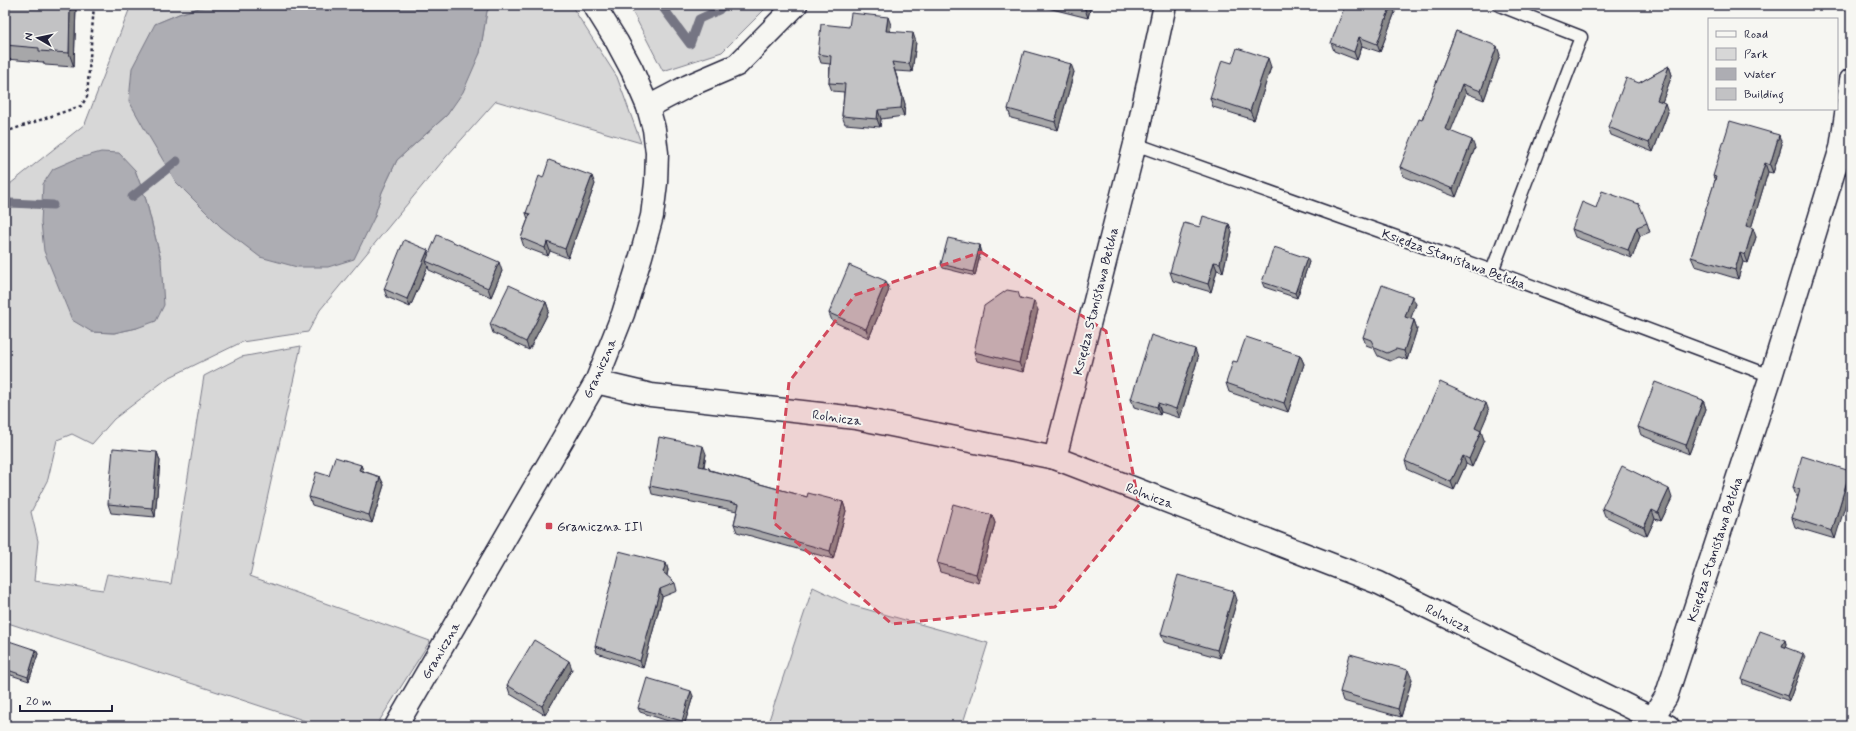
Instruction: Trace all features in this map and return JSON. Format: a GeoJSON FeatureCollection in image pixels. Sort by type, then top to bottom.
{"type":"FeatureCollection","features":[{"type":"Feature","properties":{"kind":"street","name":"Graniczna"},"geometry":{"type":"LineString","coordinates":[[396,726],[596,382],[642,256],[652,216],[656,183],[657,153],[654,129],[648,107],[617,42],[594,5]]}},
{"type":"Feature","properties":{"kind":"street"},"geometry":{"type":"LineString","coordinates":[[648,107],[688,86],[737,65],[796,5]]}},
{"type":"Feature","properties":{"kind":"street","name":"Księdza Stanisława Bełcha"},"geometry":{"type":"LineString","coordinates":[[1055,458],[1135,144],[1165,5]]}},
{"type":"Feature","properties":{"kind":"street","name":"Księdza Stanisława Bełcha"},"geometry":{"type":"LineString","coordinates":[[1660,722],[1666,697],[1771,376],[1841,148],[1851,80]]}},
{"type":"Feature","properties":{"kind":"street","name":"Rolnicza"},"geometry":{"type":"LineString","coordinates":[[596,382],[651,395],[856,418],[1055,458],[1379,583],[1660,722]]}},
{"type":"Feature","properties":{"kind":"lane"},"geometry":{"type":"LineString","coordinates":[[1492,271],[1581,36],[1499,5]]}},
{"type":"Feature","properties":{"kind":"lane","name":"Księdza Stanisława Bełcha"},"geometry":{"type":"LineString","coordinates":[[1135,144],[1492,271],[1771,376]]}},
{"type":"Feature","properties":{"kind":"path"},"geometry":{"type":"LineString","coordinates":[[5,132],[81,106],[85,102],[87,97],[94,5]]}},
{"type":"Feature","properties":{"kind":"highlighted area"},"geometry":{"type":"Polygon","coordinates":[[[981,252],[1106,331],[1139,505],[1055,607],[892,624],[774,523],[789,382],[855,295],[981,252]]]}},
{"type":"Feature","properties":{"kind":"green space"},"geometry":{"type":"Polygon","coordinates":[[[131,5],[209,5],[179,14],[155,24],[374,218],[382,192],[397,160],[447,115],[480,53],[487,11],[494,5],[571,5],[617,77],[641,143],[496,101],[446,157],[320,310],[308,332],[242,342],[168,378],[114,419],[92,444],[72,434],[57,440],[48,479],[31,512],[38,541],[34,581],[103,590],[107,574],[171,584],[204,376],[241,357],[301,346],[250,576],[430,641],[376,726],[321,726],[5,622],[5,188],[85,124],[131,5]],[[135,170],[92,332],[114,333],[137,328],[161,260],[146,200],[135,170]]]}},
{"type":"Feature","properties":{"kind":"green space"},"geometry":{"type":"Polygon","coordinates":[[[629,5],[769,5],[722,52],[663,71],[629,5]]]}},
{"type":"Feature","properties":{"kind":"green space"},"geometry":{"type":"Polygon","coordinates":[[[813,587],[851,605],[988,643],[962,726],[767,726],[813,587]]]}},
{"type":"Feature","properties":{"kind":"water"},"geometry":{"type":"Polygon","coordinates":[[[209,5],[494,5],[487,11],[480,53],[463,92],[447,115],[397,160],[382,192],[374,218],[354,259],[328,267],[297,267],[260,257],[221,227],[176,182],[144,128],[129,101],[132,68],[155,24],[179,14],[209,5]]]}},
{"type":"Feature","properties":{"kind":"water"},"geometry":{"type":"Polygon","coordinates":[[[101,152],[119,153],[135,170],[146,200],[161,260],[164,305],[156,321],[137,328],[114,333],[92,332],[72,320],[44,251],[41,222],[43,184],[53,169],[76,159],[101,152]]]}},
{"type":"Feature","properties":{"kind":"building"},"geometry":{"type":"Polygon","coordinates":[[[5,5],[70,5],[69,53],[39,51],[39,48],[5,45],[5,5]]]}},
{"type":"Feature","properties":{"kind":"building"},"geometry":{"type":"Polygon","coordinates":[[[1067,5],[1086,5],[1085,9],[1067,5]]]}},
{"type":"Feature","properties":{"kind":"building"},"geometry":{"type":"Polygon","coordinates":[[[1345,5],[1391,5],[1377,44],[1359,37],[1354,52],[1331,43],[1345,5]]]}},
{"type":"Feature","properties":{"kind":"building"},"geometry":{"type":"Polygon","coordinates":[[[851,13],[888,17],[886,31],[913,33],[909,64],[892,62],[902,96],[901,108],[878,110],[877,119],[842,116],[845,84],[829,83],[831,56],[818,54],[821,24],[849,27],[851,13]]]}},
{"type":"Feature","properties":{"kind":"building"},"geometry":{"type":"Polygon","coordinates":[[[1456,31],[1497,46],[1481,91],[1462,84],[1445,129],[1472,140],[1453,189],[1400,167],[1419,119],[1422,120],[1456,31]]]}},
{"type":"Feature","properties":{"kind":"building"},"geometry":{"type":"Polygon","coordinates":[[[1237,48],[1268,58],[1250,111],[1210,98],[1222,60],[1232,63],[1237,48]]]}},
{"type":"Feature","properties":{"kind":"building"},"geometry":{"type":"Polygon","coordinates":[[[1024,51],[1071,64],[1055,122],[1008,109],[1024,51]]]}},
{"type":"Feature","properties":{"kind":"building"},"geometry":{"type":"Polygon","coordinates":[[[1669,66],[1657,100],[1665,103],[1649,143],[1608,127],[1626,78],[1639,83],[1669,66]]]}},
{"type":"Feature","properties":{"kind":"building"},"geometry":{"type":"Polygon","coordinates":[[[1730,121],[1779,135],[1770,165],[1765,163],[1746,226],[1753,228],[1745,255],[1740,253],[1735,270],[1691,257],[1716,177],[1713,176],[1730,121]]]}},
{"type":"Feature","properties":{"kind":"building"},"geometry":{"type":"Polygon","coordinates":[[[549,160],[592,176],[565,249],[547,242],[545,248],[521,238],[530,214],[526,213],[539,176],[543,178],[549,160]]]}},
{"type":"Feature","properties":{"kind":"building"},"geometry":{"type":"Polygon","coordinates":[[[1602,191],[1639,204],[1647,223],[1637,227],[1628,250],[1572,229],[1582,202],[1596,208],[1602,191]]]}},
{"type":"Feature","properties":{"kind":"building"},"geometry":{"type":"Polygon","coordinates":[[[1203,216],[1229,224],[1220,263],[1214,262],[1208,284],[1170,272],[1184,223],[1200,227],[1203,216]]]}},
{"type":"Feature","properties":{"kind":"building"},"geometry":{"type":"Polygon","coordinates":[[[437,235],[499,262],[488,288],[426,261],[437,235]]]}},
{"type":"Feature","properties":{"kind":"building"},"geometry":{"type":"Polygon","coordinates":[[[948,238],[980,245],[973,272],[941,264],[948,238]]]}},
{"type":"Feature","properties":{"kind":"building"},"geometry":{"type":"Polygon","coordinates":[[[404,240],[428,250],[407,299],[384,289],[404,240]]]}},
{"type":"Feature","properties":{"kind":"building"},"geometry":{"type":"Polygon","coordinates":[[[1274,247],[1307,258],[1295,293],[1262,282],[1274,247]]]}},
{"type":"Feature","properties":{"kind":"building"},"geometry":{"type":"Polygon","coordinates":[[[849,265],[886,281],[866,329],[829,313],[849,265]]]}},
{"type":"Feature","properties":{"kind":"building"},"geometry":{"type":"Polygon","coordinates":[[[509,285],[546,302],[526,342],[490,324],[509,285]]]}},
{"type":"Feature","properties":{"kind":"building"},"geometry":{"type":"Polygon","coordinates":[[[1382,285],[1412,296],[1405,317],[1414,320],[1404,351],[1396,349],[1387,353],[1375,348],[1371,340],[1363,337],[1382,285]]]}},
{"type":"Feature","properties":{"kind":"building"},"geometry":{"type":"Polygon","coordinates":[[[1007,290],[1018,292],[1020,298],[1034,301],[1019,363],[974,352],[984,306],[1007,290]]]}},
{"type":"Feature","properties":{"kind":"building"},"geometry":{"type":"Polygon","coordinates":[[[1151,335],[1195,349],[1176,409],[1158,403],[1157,407],[1131,399],[1151,335]]]}},
{"type":"Feature","properties":{"kind":"building"},"geometry":{"type":"Polygon","coordinates":[[[1246,337],[1300,355],[1284,403],[1226,383],[1233,361],[1237,362],[1246,337]]]}},
{"type":"Feature","properties":{"kind":"building"},"geometry":{"type":"Polygon","coordinates":[[[1440,382],[1486,403],[1475,428],[1481,431],[1469,459],[1463,456],[1451,482],[1405,461],[1440,382]]]}},
{"type":"Feature","properties":{"kind":"building"},"geometry":{"type":"Polygon","coordinates":[[[1655,382],[1703,400],[1686,445],[1638,427],[1655,382]]]}},
{"type":"Feature","properties":{"kind":"building"},"geometry":{"type":"Polygon","coordinates":[[[659,437],[703,446],[699,466],[709,468],[709,470],[807,497],[808,493],[843,502],[830,551],[734,524],[739,504],[650,486],[659,437]]]}},
{"type":"Feature","properties":{"kind":"building"},"geometry":{"type":"Polygon","coordinates":[[[113,448],[157,452],[152,508],[108,504],[113,448]]]}},
{"type":"Feature","properties":{"kind":"building"},"geometry":{"type":"Polygon","coordinates":[[[1802,456],[1850,471],[1832,531],[1792,518],[1800,490],[1793,487],[1802,456]]]}},
{"type":"Feature","properties":{"kind":"building"},"geometry":{"type":"Polygon","coordinates":[[[335,457],[361,465],[359,470],[380,477],[369,515],[309,497],[316,472],[329,476],[335,457]]]}},
{"type":"Feature","properties":{"kind":"building"},"geometry":{"type":"Polygon","coordinates":[[[1622,466],[1669,489],[1658,513],[1652,510],[1644,527],[1602,508],[1622,466]]]}},
{"type":"Feature","properties":{"kind":"building"},"geometry":{"type":"Polygon","coordinates":[[[953,504],[992,515],[976,574],[937,563],[953,504]]]}},
{"type":"Feature","properties":{"kind":"building"},"geometry":{"type":"Polygon","coordinates":[[[619,551],[666,563],[663,572],[675,583],[660,589],[640,661],[595,646],[619,551]]]}},
{"type":"Feature","properties":{"kind":"building"},"geometry":{"type":"Polygon","coordinates":[[[1178,575],[1234,591],[1217,650],[1161,634],[1178,575]]]}},
{"type":"Feature","properties":{"kind":"building"},"geometry":{"type":"Polygon","coordinates":[[[1760,631],[1785,640],[1782,646],[1803,654],[1787,696],[1742,679],[1760,631]]]}},
{"type":"Feature","properties":{"kind":"building"},"geometry":{"type":"Polygon","coordinates":[[[6,640],[36,650],[28,677],[5,669],[6,640]]]}},
{"type":"Feature","properties":{"kind":"building"},"geometry":{"type":"Polygon","coordinates":[[[534,640],[569,661],[542,706],[507,685],[534,640]]]}},
{"type":"Feature","properties":{"kind":"building"},"geometry":{"type":"Polygon","coordinates":[[[1350,654],[1408,670],[1398,709],[1340,692],[1350,654]]]}},
{"type":"Feature","properties":{"kind":"building"},"geometry":{"type":"Polygon","coordinates":[[[647,678],[691,691],[682,721],[638,708],[647,678]]]}},
{"type":"Feature","properties":{"kind":"building"},"geometry":{"type":"Polygon","coordinates":[[[1505,720],[1525,726],[1503,726],[1505,720]]]}},
{"type":"Feature","properties":{"kind":"building"},"geometry":{"type":"Polygon","coordinates":[[[198,723],[209,726],[197,726],[198,723]]]}},
{"type":"Feature","properties":{"kind":"waterway"},"geometry":{"type":"LineString","coordinates":[[661,5],[690,44],[699,19],[719,10],[723,5]]}},
{"type":"Feature","properties":{"kind":"waterway"},"geometry":{"type":"LineString","coordinates":[[132,197],[177,161]]}},
{"type":"Feature","properties":{"kind":"waterway"},"geometry":{"type":"LineString","coordinates":[[5,207],[10,203],[53,205]]}},
{"type":"Feature","properties":{"kind":"place","name":"Graniczna III"},"geometry":{"type":"Point","coordinates":[549,526]}}]}
